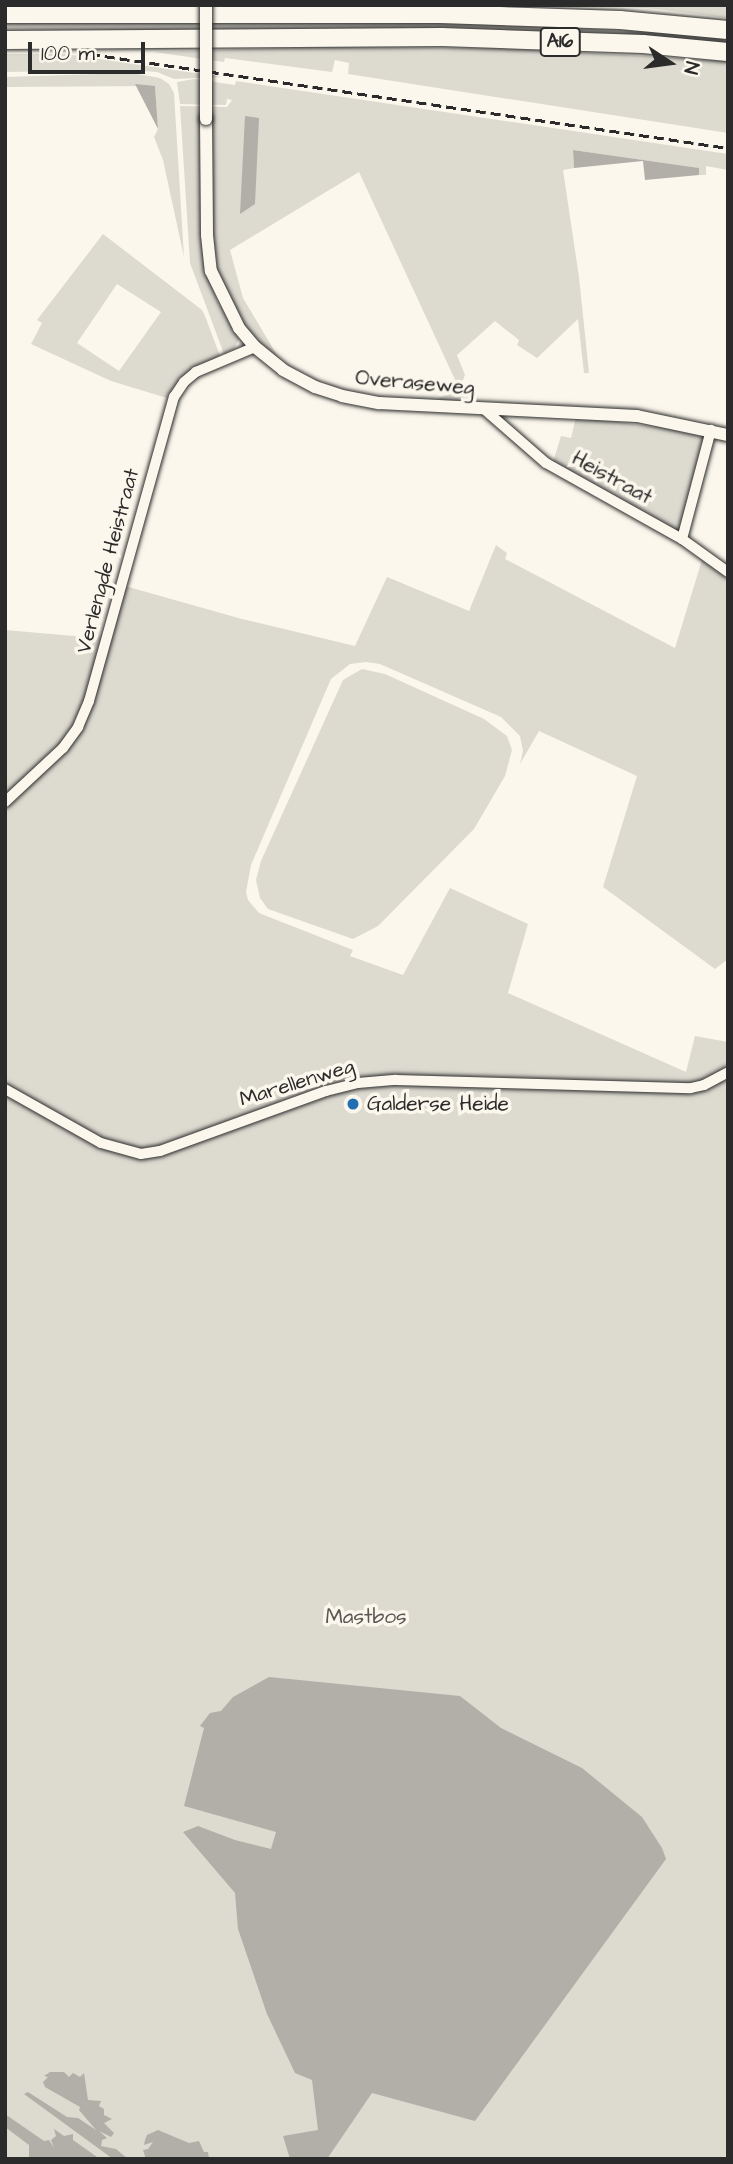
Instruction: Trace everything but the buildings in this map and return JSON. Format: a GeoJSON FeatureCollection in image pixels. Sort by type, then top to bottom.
{"type":"FeatureCollection","features":[{"type":"Feature","properties":{"kind":"highway"},"geometry":{"type":"LineString","coordinates":[[53,5],[114,13]]}},
{"type":"Feature","properties":{"kind":"highway","name":"A16"},"geometry":{"type":"LineString","coordinates":[[5,14],[440,14],[620,20],[728,30]]}},
{"type":"Feature","properties":{"kind":"highway","name":"A16"},"geometry":{"type":"LineString","coordinates":[[5,40],[442,37],[643,44],[728,52]]}},
{"type":"Feature","properties":{"kind":"street","name":"Overaseweg"},"geometry":{"type":"LineString","coordinates":[[206,5],[206,235],[211,271],[224,302],[255,347],[283,370],[315,387],[342,397],[379,403],[637,416],[728,435]]}},
{"type":"Feature","properties":{"kind":"street","name":"Verlengde Heistraat"},"geometry":{"type":"LineString","coordinates":[[5,802],[63,748],[78,727],[89,701],[174,397],[184,382],[196,372],[255,347]]}},
{"type":"Feature","properties":{"kind":"street","name":"Heistraat"},"geometry":{"type":"LineString","coordinates":[[484,409],[547,463],[682,539],[728,572]]}},
{"type":"Feature","properties":{"kind":"street"},"geometry":{"type":"LineString","coordinates":[[682,539],[711,430]]}},
{"type":"Feature","properties":{"kind":"street","name":"Marellenweg"},"geometry":{"type":"LineString","coordinates":[[5,1089],[101,1143],[141,1154],[160,1150],[326,1091],[358,1083],[396,1080],[691,1088],[704,1085],[728,1072]]}},
{"type":"Feature","properties":{"kind":"green space"},"geometry":{"type":"Polygon","coordinates":[[[596,5],[728,5],[728,18],[656,9],[596,5]]]}},
{"type":"Feature","properties":{"kind":"green space"},"geometry":{"type":"Polygon","coordinates":[[[426,21],[728,37],[728,47],[210,31],[5,29],[5,22],[426,21]]]}},
{"type":"Feature","properties":{"kind":"green space"},"geometry":{"type":"Polygon","coordinates":[[[315,47],[505,48],[728,61],[728,133],[348,74],[349,63],[335,60],[332,72],[225,58],[224,62],[154,52],[315,47]]]}},
{"type":"Feature","properties":{"kind":"green space"},"geometry":{"type":"Polygon","coordinates":[[[5,54],[65,54],[222,77],[174,79],[157,72],[131,70],[5,72],[5,54]]]}},
{"type":"Feature","properties":{"kind":"green space"},"geometry":{"type":"Polygon","coordinates":[[[131,73],[160,78],[169,84],[174,93],[184,257],[163,160],[154,137],[158,129],[155,86],[5,87],[5,77],[131,73]]]}},
{"type":"Feature","properties":{"kind":"green space"},"geometry":{"type":"Polygon","coordinates":[[[194,79],[235,85],[236,81],[728,154],[728,170],[706,166],[706,175],[699,175],[698,168],[573,150],[574,168],[563,170],[579,277],[589,373],[584,373],[578,319],[537,358],[517,345],[519,340],[495,321],[457,355],[465,375],[461,385],[463,394],[456,402],[445,402],[438,398],[453,393],[457,384],[359,172],[230,250],[243,298],[281,362],[246,333],[218,271],[211,231],[211,116],[200,116],[203,258],[217,300],[239,338],[234,349],[224,354],[190,263],[180,106],[227,107],[232,100],[227,99],[226,105],[180,104],[177,82],[194,79]]]}},
{"type":"Feature","properties":{"kind":"green space"},"geometry":{"type":"Polygon","coordinates":[[[103,234],[202,310],[220,356],[182,377],[167,398],[111,381],[31,344],[42,323],[37,320],[103,234]],[[117,284],[77,343],[119,371],[161,312],[117,284]]]}},
{"type":"Feature","properties":{"kind":"green space"},"geometry":{"type":"Polygon","coordinates":[[[576,417],[666,428],[704,437],[679,532],[553,462],[561,436],[571,438],[576,417]]]}},
{"type":"Feature","properties":{"kind":"green space","name":"Mastbos"},"geometry":{"type":"Polygon","coordinates":[[[496,545],[507,553],[505,559],[675,648],[702,560],[728,578],[728,959],[715,969],[603,887],[637,776],[539,731],[520,764],[523,751],[520,736],[501,717],[380,664],[366,662],[350,664],[331,679],[251,865],[246,892],[248,900],[259,913],[353,950],[350,956],[403,975],[450,888],[528,924],[508,993],[686,1072],[695,1036],[728,1042],[728,2159],[5,2159],[5,630],[97,638],[111,627],[125,586],[242,619],[355,646],[387,577],[469,611],[496,545]]]}},
{"type":"Feature","properties":{"kind":"green space"},"geometry":{"type":"Polygon","coordinates":[[[362,669],[385,674],[484,719],[507,736],[512,750],[505,776],[474,829],[378,926],[353,939],[268,909],[260,898],[256,880],[261,861],[343,680],[362,669]]]}},
{"type":"Feature","properties":{"kind":"shaded area"},"geometry":{"type":"Polygon","coordinates":[[[135,84],[155,86],[158,129],[135,84]]]}},
{"type":"Feature","properties":{"kind":"shaded area"},"geometry":{"type":"Polygon","coordinates":[[[245,116],[259,118],[255,204],[240,214],[245,116]]]}},
{"type":"Feature","properties":{"kind":"shaded area"},"geometry":{"type":"Polygon","coordinates":[[[573,150],[699,168],[699,175],[645,180],[643,161],[574,168],[573,150]]]}},
{"type":"Feature","properties":{"kind":"shaded area"},"geometry":{"type":"Polygon","coordinates":[[[269,1677],[460,1696],[501,1728],[582,1768],[642,1817],[662,1848],[666,1859],[475,2121],[372,2093],[327,2159],[290,2159],[283,2136],[318,2130],[312,2080],[295,2073],[267,2014],[238,1929],[235,1893],[183,1832],[198,1826],[235,1840],[271,1849],[276,1832],[184,1806],[204,1728],[200,1726],[210,1713],[221,1711],[233,1697],[269,1677]]]}},
{"type":"Feature","properties":{"kind":"shaded area"},"geometry":{"type":"Polygon","coordinates":[[[50,2072],[64,2072],[69,2077],[73,2073],[80,2077],[84,2073],[88,2100],[101,2101],[99,2106],[104,2109],[104,2115],[112,2119],[104,2123],[114,2133],[111,2137],[99,2131],[107,2138],[102,2140],[101,2146],[116,2149],[128,2159],[113,2159],[24,2094],[28,2092],[67,2117],[78,2118],[96,2130],[79,2110],[80,2107],[45,2087],[43,2082],[48,2077],[44,2076],[50,2072]]]}},
{"type":"Feature","properties":{"kind":"shaded area"},"geometry":{"type":"Polygon","coordinates":[[[5,2114],[44,2141],[49,2140],[54,2148],[51,2140],[56,2136],[54,2129],[64,2136],[73,2134],[73,2140],[100,2159],[29,2159],[29,2145],[5,2127],[5,2114]]]}},
{"type":"Feature","properties":{"kind":"shaded area"},"geometry":{"type":"Polygon","coordinates":[[[158,2130],[189,2143],[199,2141],[204,2152],[208,2152],[209,2159],[146,2159],[143,2150],[148,2149],[153,2142],[144,2145],[147,2135],[158,2130]]]}},
{"type":"Feature","properties":{"kind":"railway"},"geometry":{"type":"LineString","coordinates":[[90,54],[728,148]]}},
{"type":"Feature","properties":{"kind":"place","name":"Galderse Heide"},"geometry":{"type":"Point","coordinates":[353,1104]}}]}
